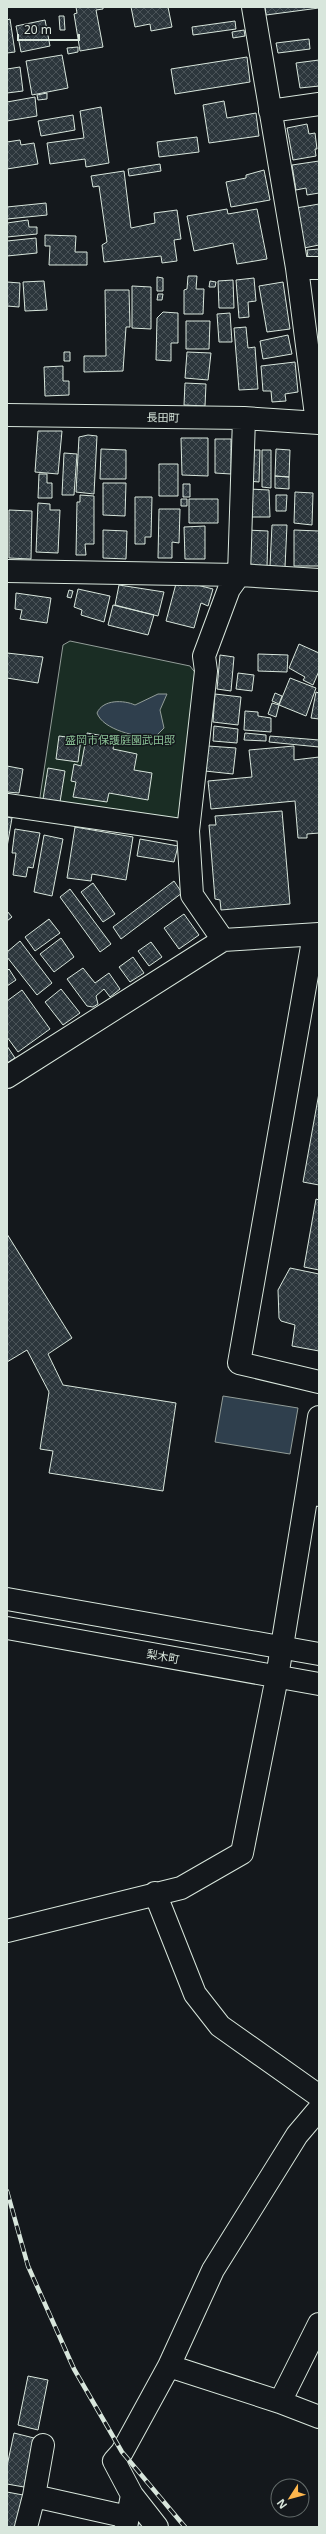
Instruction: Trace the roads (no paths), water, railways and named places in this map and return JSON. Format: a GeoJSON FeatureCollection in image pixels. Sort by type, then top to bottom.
{"type":"FeatureCollection","features":[{"type":"Feature","properties":{"kind":"street"},"geometry":{"type":"LineString","coordinates":[[253,7],[297,268],[318,423]]}},
{"type":"Feature","properties":{"kind":"street"},"geometry":{"type":"LineString","coordinates":[[270,111],[319,104]]}},
{"type":"Feature","properties":{"kind":"street"},"geometry":{"type":"LineString","coordinates":[[297,268],[319,268]]}},
{"type":"Feature","properties":{"kind":"street","name":"長田町"},"geometry":{"type":"LineString","coordinates":[[7,415],[244,418],[318,423]]}},
{"type":"Feature","properties":{"kind":"street"},"geometry":{"type":"LineString","coordinates":[[223,940],[192,895],[188,832],[206,671],[204,656],[230,589],[239,575],[244,418]]}},
{"type":"Feature","properties":{"kind":"street"},"geometry":{"type":"LineString","coordinates":[[7,571],[239,575],[319,580]]}},
{"type":"Feature","properties":{"kind":"street"},"geometry":{"type":"LineString","coordinates":[[7,805],[188,832]]}},
{"type":"Feature","properties":{"kind":"street"},"geometry":{"type":"LineString","coordinates":[[7,1077],[223,940],[316,934],[239,1363],[319,1382]]}},
{"type":"Feature","properties":{"kind":"street"},"geometry":{"type":"LineString","coordinates":[[7,1931],[155,1893],[181,1888],[242,1853],[313,1494],[319,1417]]}},
{"type":"Feature","properties":{"kind":"street"},"geometry":{"type":"LineString","coordinates":[[7,1599],[282,1646],[319,1654]]}},
{"type":"Feature","properties":{"kind":"street","name":"梨木町"},"geometry":{"type":"LineString","coordinates":[[7,1628],[319,1684]]}},
{"type":"Feature","properties":{"kind":"street"},"geometry":{"type":"LineString","coordinates":[[155,1893],[195,1994],[220,2026],[319,2096]]}},
{"type":"Feature","properties":{"kind":"street"},"geometry":{"type":"LineString","coordinates":[[157,2527],[132,2495],[114,2461],[122,2452],[169,2366],[213,2270],[298,2135],[319,2109]]}},
{"type":"Feature","properties":{"kind":"street"},"geometry":{"type":"LineString","coordinates":[[280,2402],[319,2324]]}},
{"type":"Feature","properties":{"kind":"street"},"geometry":{"type":"LineString","coordinates":[[169,2366],[280,2402],[319,2417]]}},
{"type":"Feature","properties":{"kind":"street"},"geometry":{"type":"LineString","coordinates":[[26,2527],[34,2496],[43,2445]]}},
{"type":"Feature","properties":{"kind":"street"},"geometry":{"type":"LineString","coordinates":[[34,2496],[127,2522],[132,2495]]}},
{"type":"Feature","properties":{"kind":"water"},"geometry":{"type":"Polygon","coordinates":[[[158,694],[167,694],[160,710],[164,728],[154,738],[121,732],[106,724],[100,719],[97,713],[100,708],[109,703],[125,702],[135,705],[158,694]]]}},
{"type":"Feature","properties":{"kind":"water"},"geometry":{"type":"Polygon","coordinates":[[[223,1396],[298,1408],[290,1454],[215,1442],[223,1396]]]}},
{"type":"Feature","properties":{"kind":"railway"},"geometry":{"type":"LineString","coordinates":[[7,2191],[28,2266],[74,2369],[122,2452],[185,2527]]}},
{"type":"Feature","properties":{"kind":"park label","name":"盛岡市保護庭園武田邸"},"geometry":{"type":"Point","coordinates":[120,739]}}]}
